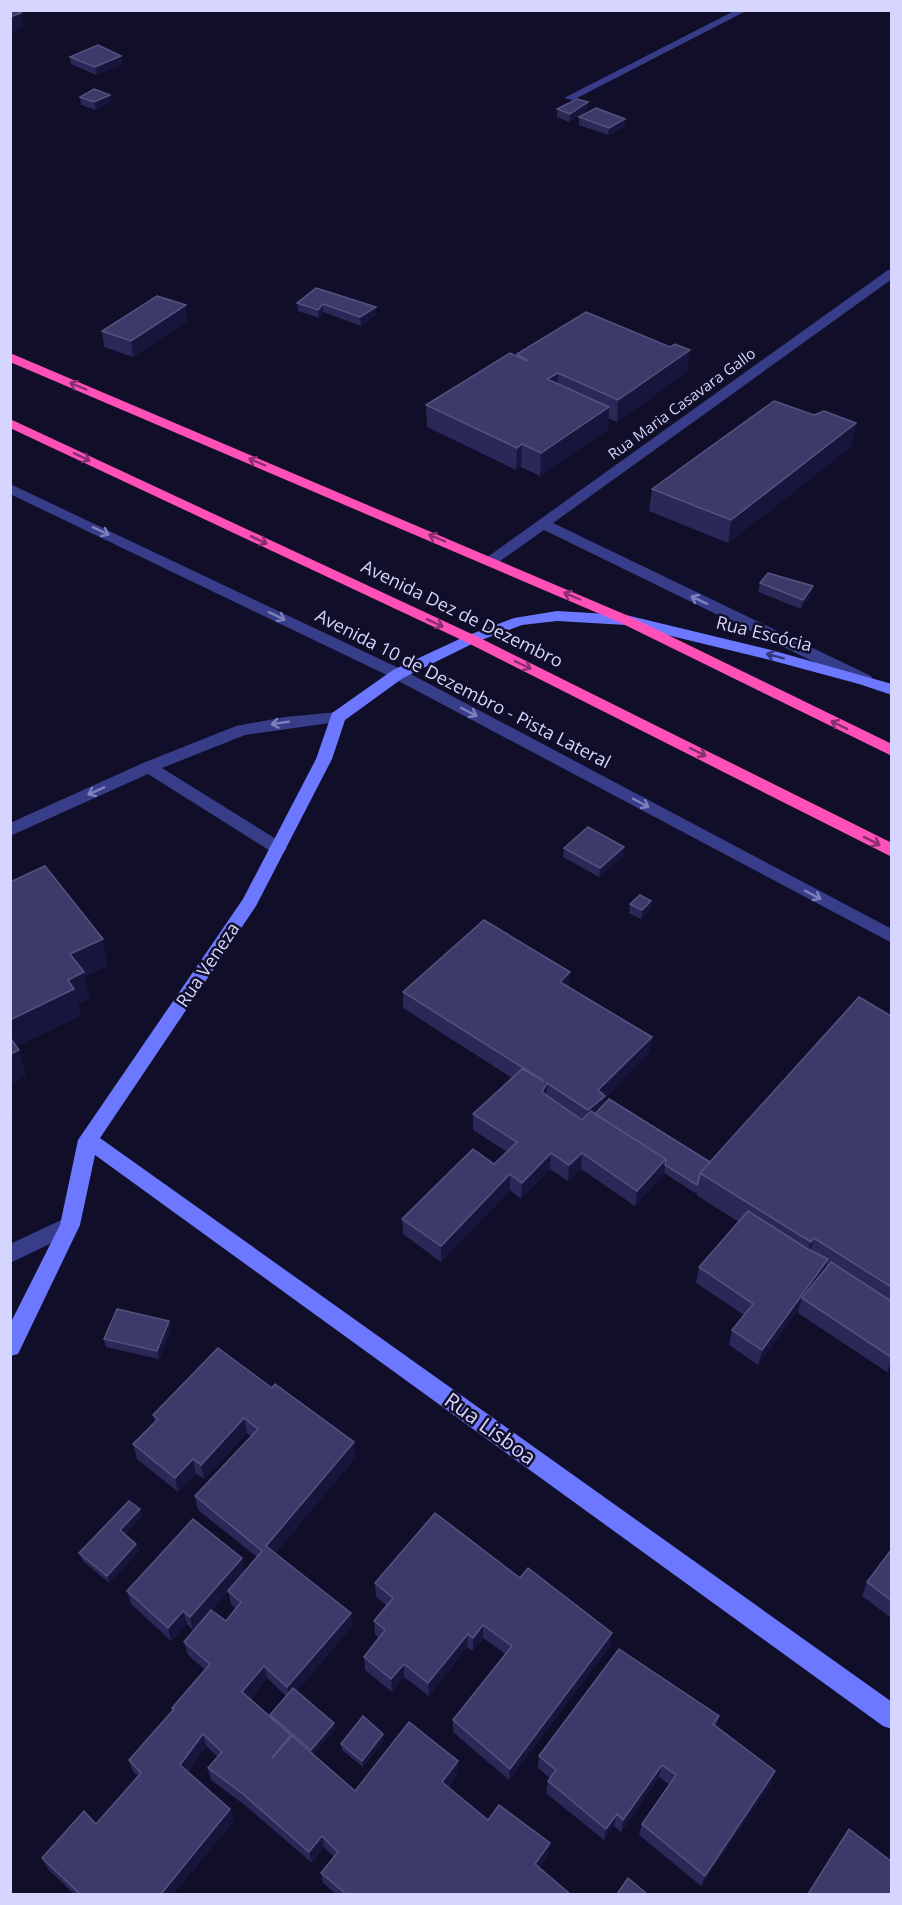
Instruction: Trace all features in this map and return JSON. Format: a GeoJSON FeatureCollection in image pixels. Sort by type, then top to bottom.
{"type":"FeatureCollection","features":[{"type":"Feature","properties":{"kind":"highway"},"geometry":{"type":"LineString","coordinates":[[10,357],[626,620],[891,750]]}},
{"type":"Feature","properties":{"kind":"highway","name":"Avenida Dez de Dezembro"},"geometry":{"type":"LineString","coordinates":[[10,423],[471,639],[891,851]]}},
{"type":"Feature","properties":{"kind":"street"},"geometry":{"type":"LineString","coordinates":[[569,98],[744,10]]}},
{"type":"Feature","properties":{"kind":"street","name":"Rua Maria Casavara Gallo"},"geometry":{"type":"LineString","coordinates":[[491,561],[891,273]]}},
{"type":"Feature","properties":{"kind":"street","name":"Avenida 10 de Dezembro - Pista Lateral"},"geometry":{"type":"LineString","coordinates":[[10,488],[398,674],[891,937]]}},
{"type":"Feature","properties":{"kind":"street"},"geometry":{"type":"LineString","coordinates":[[543,524],[865,680]]}},
{"type":"Feature","properties":{"kind":"street","name":"Rua Escócia"},"geometry":{"type":"LineString","coordinates":[[471,639],[519,621],[557,616],[626,620],[865,680],[891,690]]}},
{"type":"Feature","properties":{"kind":"street"},"geometry":{"type":"LineString","coordinates":[[10,830],[149,767],[242,730],[285,722],[338,717],[398,674],[471,639]]}},
{"type":"Feature","properties":{"kind":"street","name":"Rua Veneza"},"geometry":{"type":"LineString","coordinates":[[10,1347],[70,1225],[88,1140],[250,902],[324,759],[338,717]]}},
{"type":"Feature","properties":{"kind":"street"},"geometry":{"type":"LineString","coordinates":[[149,767],[278,848]]}},
{"type":"Feature","properties":{"kind":"street","name":"Rua Lisboa"},"geometry":{"type":"LineString","coordinates":[[88,1140],[891,1717]]}},
{"type":"Feature","properties":{"kind":"street"},"geometry":{"type":"LineString","coordinates":[[10,1254],[70,1225]]}},
{"type":"Feature","properties":{"kind":"building"},"geometry":{"type":"Polygon","coordinates":[[[10,10],[14,10],[21,13],[10,17],[10,10]]]}},
{"type":"Feature","properties":{"kind":"building"},"geometry":{"type":"Polygon","coordinates":[[[98,45],[121,56],[95,67],[70,57],[98,45]]]}},
{"type":"Feature","properties":{"kind":"building"},"geometry":{"type":"Polygon","coordinates":[[[94,89],[110,95],[94,102],[80,97],[94,89]]]}},
{"type":"Feature","properties":{"kind":"building"},"geometry":{"type":"Polygon","coordinates":[[[577,99],[588,102],[570,114],[557,109],[577,99]]]}},
{"type":"Feature","properties":{"kind":"building"},"geometry":{"type":"Polygon","coordinates":[[[596,108],[625,119],[609,128],[579,117],[596,108]]]}},
{"type":"Feature","properties":{"kind":"building"},"geometry":{"type":"Polygon","coordinates":[[[316,288],[376,307],[360,317],[323,304],[318,310],[297,303],[316,288]]]}},
{"type":"Feature","properties":{"kind":"building"},"geometry":{"type":"Polygon","coordinates":[[[157,296],[186,305],[131,341],[102,331],[157,296]]]}},
{"type":"Feature","properties":{"kind":"building"},"geometry":{"type":"Polygon","coordinates":[[[586,312],[670,347],[675,344],[690,350],[618,400],[558,373],[547,379],[609,407],[541,453],[522,444],[517,448],[426,405],[510,353],[528,361],[517,354],[586,312]]]}},
{"type":"Feature","properties":{"kind":"building"},"geometry":{"type":"Polygon","coordinates":[[[774,401],[814,415],[824,411],[856,423],[731,520],[652,489],[774,401]]]}},
{"type":"Feature","properties":{"kind":"building"},"geometry":{"type":"Polygon","coordinates":[[[768,573],[813,586],[803,600],[760,583],[768,573]]]}},
{"type":"Feature","properties":{"kind":"building"},"geometry":{"type":"Polygon","coordinates":[[[588,827],[624,847],[600,868],[564,848],[588,827]]]}},
{"type":"Feature","properties":{"kind":"building"},"geometry":{"type":"Polygon","coordinates":[[[45,866],[103,939],[70,954],[84,972],[68,980],[74,989],[10,1020],[10,882],[45,866]]]}},
{"type":"Feature","properties":{"kind":"building"},"geometry":{"type":"Polygon","coordinates":[[[640,895],[651,901],[642,910],[630,904],[640,895]]]}},
{"type":"Feature","properties":{"kind":"building"},"geometry":{"type":"Polygon","coordinates":[[[484,920],[570,972],[560,982],[652,1037],[598,1090],[605,1096],[588,1110],[547,1083],[542,1092],[582,1120],[591,1111],[666,1159],[637,1191],[582,1153],[569,1165],[551,1153],[522,1183],[510,1174],[441,1246],[402,1219],[473,1149],[494,1164],[517,1142],[473,1114],[522,1069],[544,1081],[403,992],[484,920]]]}},
{"type":"Feature","properties":{"kind":"building"},"geometry":{"type":"Polygon","coordinates":[[[859,997],[891,1016],[891,1287],[814,1238],[811,1242],[700,1173],[859,997]]]}},
{"type":"Feature","properties":{"kind":"building"},"geometry":{"type":"Polygon","coordinates":[[[10,1038],[19,1050],[10,1054],[10,1038]]]}},
{"type":"Feature","properties":{"kind":"building"},"geometry":{"type":"Polygon","coordinates":[[[609,1099],[710,1162],[700,1173],[697,1185],[665,1165],[666,1159],[595,1114],[609,1099]]]}},
{"type":"Feature","properties":{"kind":"building"},"geometry":{"type":"Polygon","coordinates":[[[748,1211],[806,1248],[828,1259],[762,1350],[732,1330],[753,1304],[699,1267],[748,1211]]]}},
{"type":"Feature","properties":{"kind":"building"},"geometry":{"type":"Polygon","coordinates":[[[831,1262],[891,1301],[891,1357],[802,1298],[831,1262]]]}},
{"type":"Feature","properties":{"kind":"building"},"geometry":{"type":"Polygon","coordinates":[[[117,1309],[169,1321],[157,1351],[104,1339],[117,1309]]]}},
{"type":"Feature","properties":{"kind":"building"},"geometry":{"type":"Polygon","coordinates":[[[218,1348],[272,1388],[275,1384],[354,1442],[266,1546],[351,1613],[287,1687],[264,1666],[242,1692],[291,1735],[272,1758],[292,1736],[355,1791],[409,1722],[458,1761],[442,1782],[488,1820],[499,1805],[550,1843],[535,1864],[570,1894],[346,1894],[321,1873],[338,1852],[322,1836],[309,1852],[243,1794],[208,1768],[222,1752],[203,1734],[180,1765],[230,1809],[161,1894],[80,1894],[42,1858],[84,1811],[96,1824],[141,1773],[129,1760],[210,1664],[184,1642],[211,1610],[226,1621],[241,1602],[228,1591],[262,1551],[195,1496],[258,1429],[244,1418],[201,1465],[193,1459],[175,1478],[133,1444],[158,1419],[153,1415],[218,1348]]]}},
{"type":"Feature","properties":{"kind":"building"},"geometry":{"type":"Polygon","coordinates":[[[129,1501],[140,1509],[120,1530],[136,1544],[107,1576],[79,1553],[129,1501]]]}},
{"type":"Feature","properties":{"kind":"building"},"geometry":{"type":"Polygon","coordinates":[[[435,1513],[520,1578],[528,1568],[612,1633],[510,1769],[453,1720],[512,1646],[483,1625],[473,1638],[468,1634],[428,1683],[404,1664],[391,1679],[364,1657],[385,1630],[374,1621],[393,1598],[375,1583],[435,1513]]]}},
{"type":"Feature","properties":{"kind":"building"},"geometry":{"type":"Polygon","coordinates":[[[193,1519],[242,1558],[190,1617],[183,1611],[168,1628],[127,1591],[193,1519]]]}},
{"type":"Feature","properties":{"kind":"building"},"geometry":{"type":"Polygon","coordinates":[[[891,1550],[891,1600],[867,1582],[891,1550]]]}},
{"type":"Feature","properties":{"kind":"building"},"geometry":{"type":"Polygon","coordinates":[[[619,1649],[719,1716],[713,1724],[775,1771],[705,1876],[642,1824],[676,1775],[662,1765],[623,1820],[617,1814],[606,1829],[548,1781],[556,1770],[539,1756],[619,1649]]]}},
{"type":"Feature","properties":{"kind":"building"},"geometry":{"type":"Polygon","coordinates":[[[293,1688],[334,1723],[311,1750],[270,1715],[293,1688]]]}},
{"type":"Feature","properties":{"kind":"building"},"geometry":{"type":"Polygon","coordinates":[[[363,1716],[383,1734],[362,1761],[341,1744],[363,1716]]]}},
{"type":"Feature","properties":{"kind":"building"},"geometry":{"type":"Polygon","coordinates":[[[849,1829],[891,1861],[891,1894],[808,1894],[849,1829]]]}},
{"type":"Feature","properties":{"kind":"building"},"geometry":{"type":"Polygon","coordinates":[[[628,1878],[647,1894],[617,1894],[628,1878]]]}}]}
